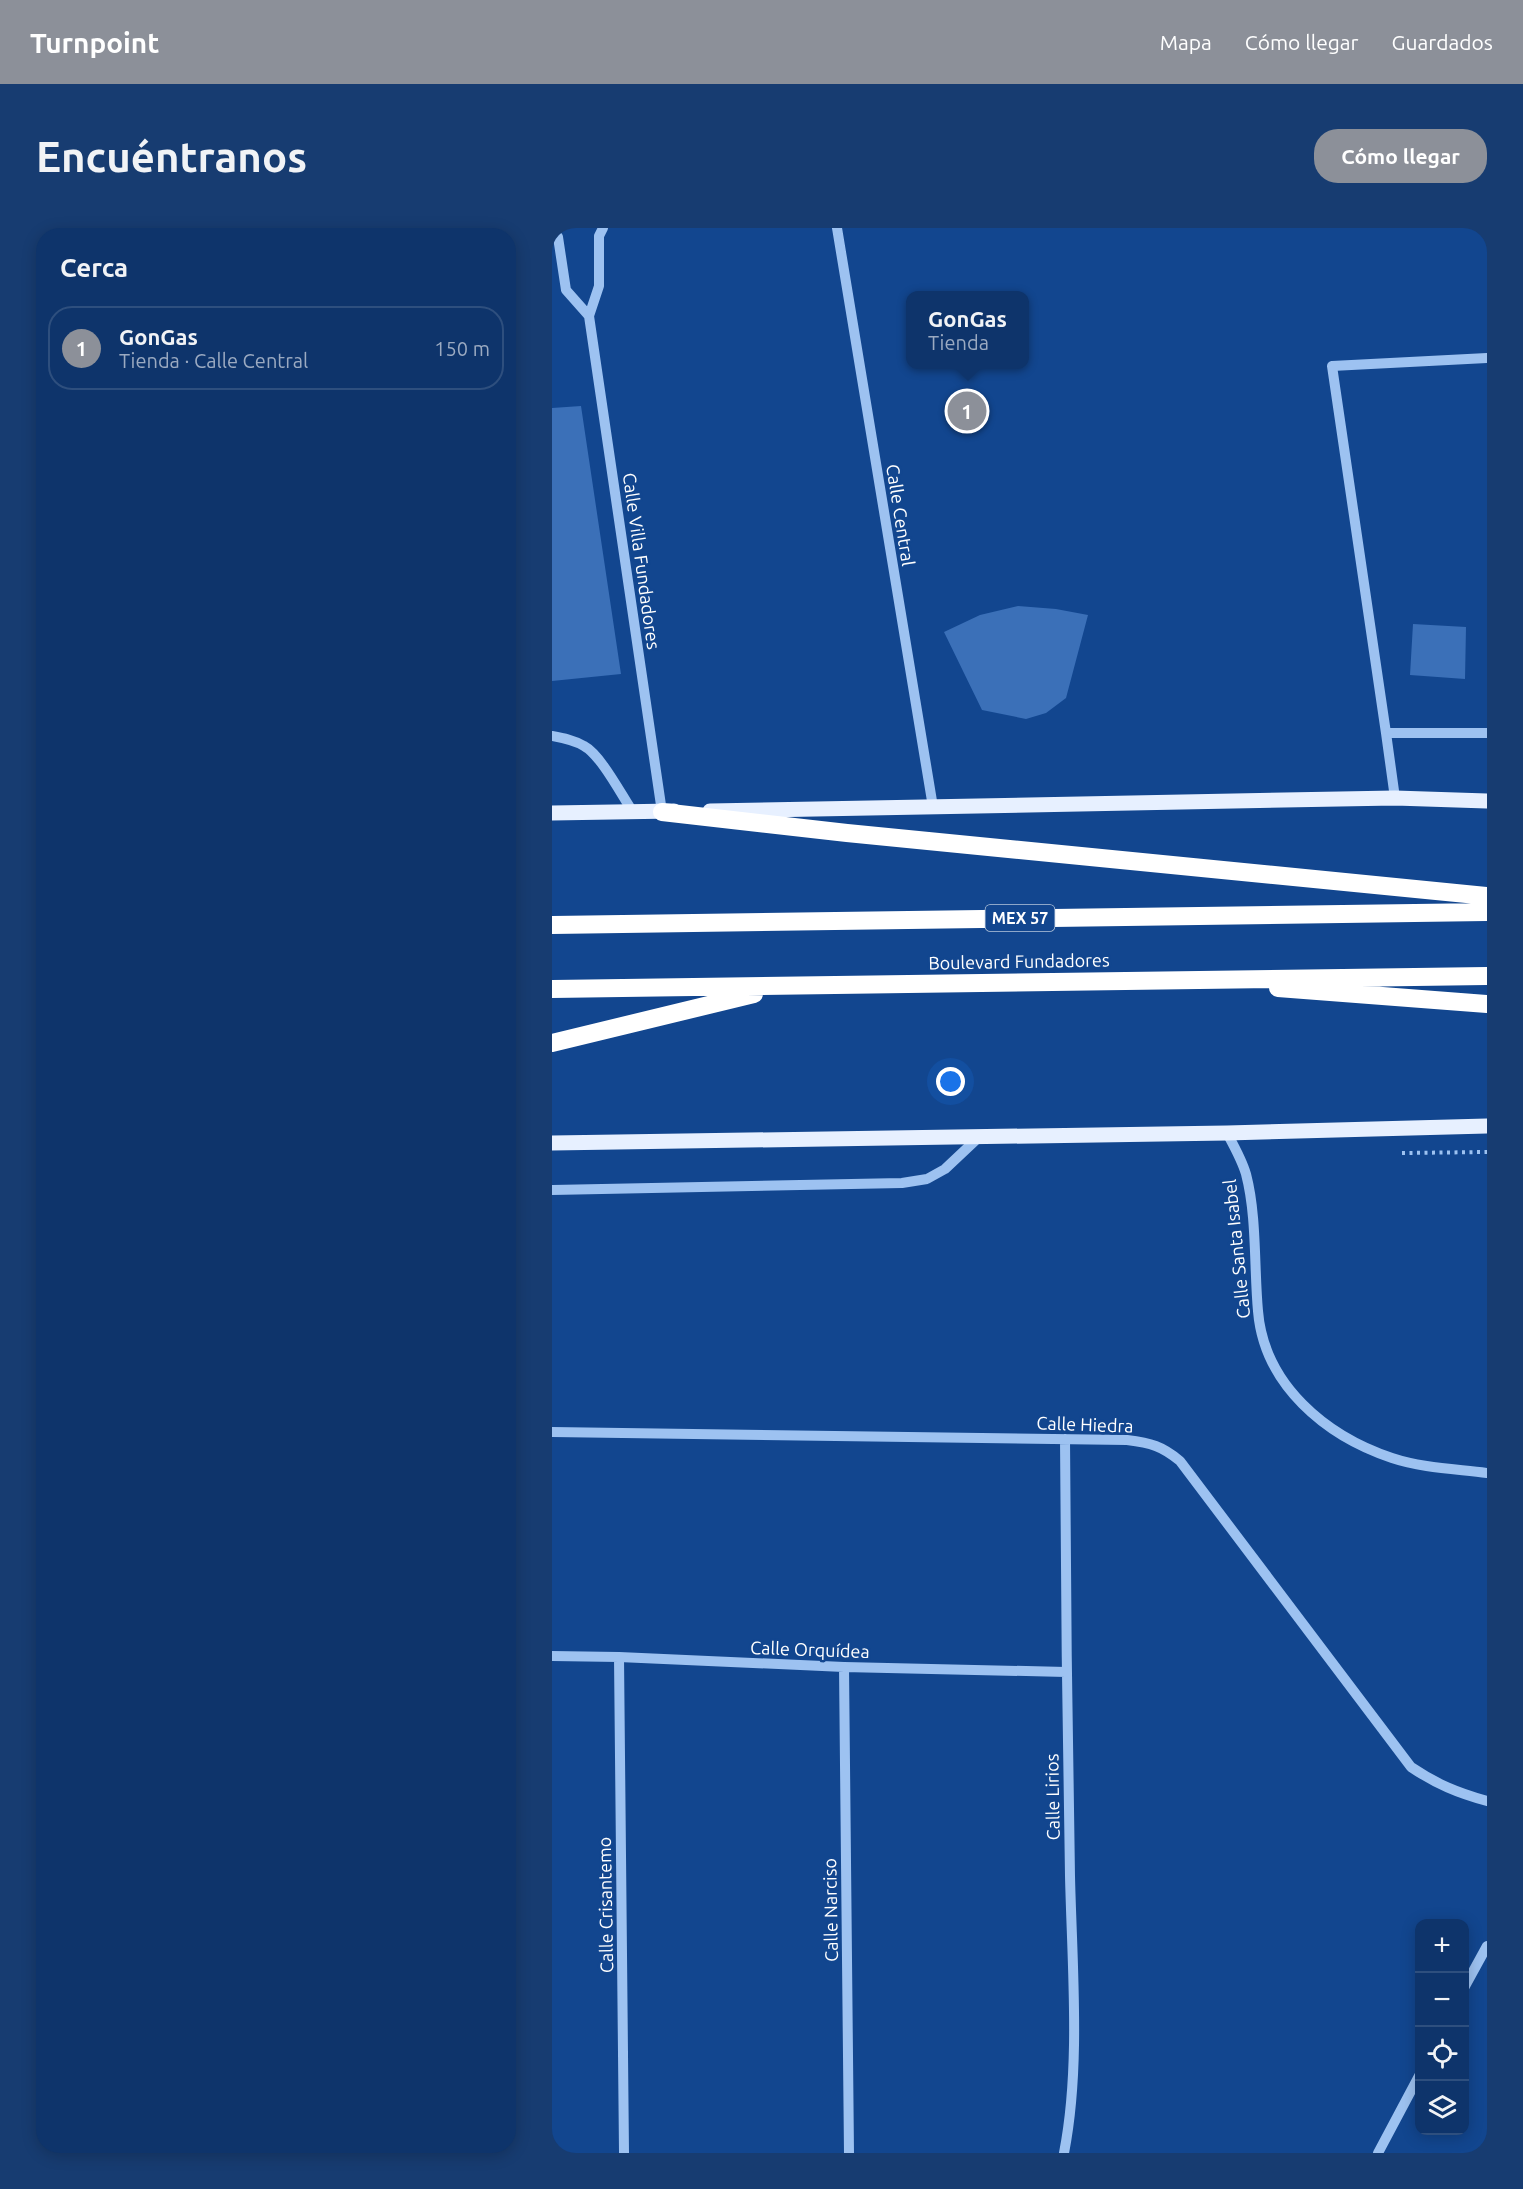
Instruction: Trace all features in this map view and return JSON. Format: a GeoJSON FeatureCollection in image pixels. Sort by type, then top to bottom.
{"type":"FeatureCollection","features":[{"type":"Feature","properties":{"kind":"highway"},"geometry":{"type":"LineString","coordinates":[[662,812],[847,833],[1487,896]]}},
{"type":"Feature","properties":{"kind":"highway","name":"MEX 57"},"geometry":{"type":"LineString","coordinates":[[552,925],[1487,912]]}},
{"type":"Feature","properties":{"kind":"highway","name":"Boulevard Fundadores"},"geometry":{"type":"LineString","coordinates":[[552,989],[1487,976]]}},
{"type":"Feature","properties":{"kind":"highway"},"geometry":{"type":"LineString","coordinates":[[1148,979],[1487,1004]]}},
{"type":"Feature","properties":{"kind":"highway"},"geometry":{"type":"LineString","coordinates":[[552,1043],[788,987]]}},
{"type":"Feature","properties":{"kind":"main road"},"geometry":{"type":"LineString","coordinates":[[552,813],[1395,798],[1487,801]]}},
{"type":"Feature","properties":{"kind":"main road"},"geometry":{"type":"LineString","coordinates":[[552,1143],[1227,1133],[1487,1126]]}},
{"type":"Feature","properties":{"kind":"street","name":"Calle Central"},"geometry":{"type":"LineString","coordinates":[[837,228],[933,807]]}},
{"type":"Feature","properties":{"kind":"street","name":"Calle Villa Fundadores"},"geometry":{"type":"LineString","coordinates":[[601,232],[599,286],[589,316],[662,812]]}},
{"type":"Feature","properties":{"kind":"street"},"geometry":{"type":"LineString","coordinates":[[555,233],[566,290],[589,316]]}},
{"type":"Feature","properties":{"kind":"street"},"geometry":{"type":"LineString","coordinates":[[1395,798],[1332,366],[1487,358]]}},
{"type":"Feature","properties":{"kind":"street"},"geometry":{"type":"LineString","coordinates":[[1386,733],[1487,733]]}},
{"type":"Feature","properties":{"kind":"street"},"geometry":{"type":"LineString","coordinates":[[552,736],[569,739],[586,747],[596,757],[633,812]]}},
{"type":"Feature","properties":{"kind":"street","name":"Calle Santa Isabel"},"geometry":{"type":"LineString","coordinates":[[1227,1133],[1246,1174],[1251,1201],[1258,1315],[1268,1353],[1283,1383],[1312,1414],[1344,1436],[1373,1450],[1421,1464],[1487,1473]]}},
{"type":"Feature","properties":{"kind":"street"},"geometry":{"type":"LineString","coordinates":[[552,1190],[902,1183],[927,1179],[945,1169],[979,1137]]}},
{"type":"Feature","properties":{"kind":"street","name":"Calle Hiedra"},"geometry":{"type":"LineString","coordinates":[[552,1432],[1127,1440],[1148,1443],[1165,1449],[1180,1461],[1412,1767],[1432,1782],[1457,1793],[1487,1801]]}},
{"type":"Feature","properties":{"kind":"street","name":"Calle Lirios"},"geometry":{"type":"LineString","coordinates":[[1064,2153],[1070,2126],[1073,2050],[1066,1672],[1065,1439]]}},
{"type":"Feature","properties":{"kind":"street","name":"Calle Orquídea"},"geometry":{"type":"LineString","coordinates":[[552,1656],[844,1667],[1066,1672]]}},
{"type":"Feature","properties":{"kind":"street","name":"Calle Crisantemo"},"geometry":{"type":"LineString","coordinates":[[619,1657],[624,2153]]}},
{"type":"Feature","properties":{"kind":"street","name":"Calle Narciso"},"geometry":{"type":"LineString","coordinates":[[844,1667],[849,2153]]}},
{"type":"Feature","properties":{"kind":"street"},"geometry":{"type":"LineString","coordinates":[[1469,1979],[1487,1946]]}},
{"type":"Feature","properties":{"kind":"street"},"geometry":{"type":"LineString","coordinates":[[1378,2153],[1415,2081]]}},
{"type":"Feature","properties":{"kind":"building"},"geometry":{"type":"Polygon","coordinates":[[[581,406],[621,674],[552,681],[552,408],[581,406]]]}},
{"type":"Feature","properties":{"kind":"building"},"geometry":{"type":"Polygon","coordinates":[[[1018,606],[1056,609],[1088,615],[1066,698],[1046,713],[1026,719],[982,710],[944,632],[980,615],[1018,606]]]}},
{"type":"Feature","properties":{"kind":"building"},"geometry":{"type":"Polygon","coordinates":[[[1413,624],[1466,627],[1465,679],[1410,675],[1413,624]]]}},
{"type":"Feature","properties":{"kind":"place","name":"GonGas"},"geometry":{"type":"Point","coordinates":[967,411]}}]}
